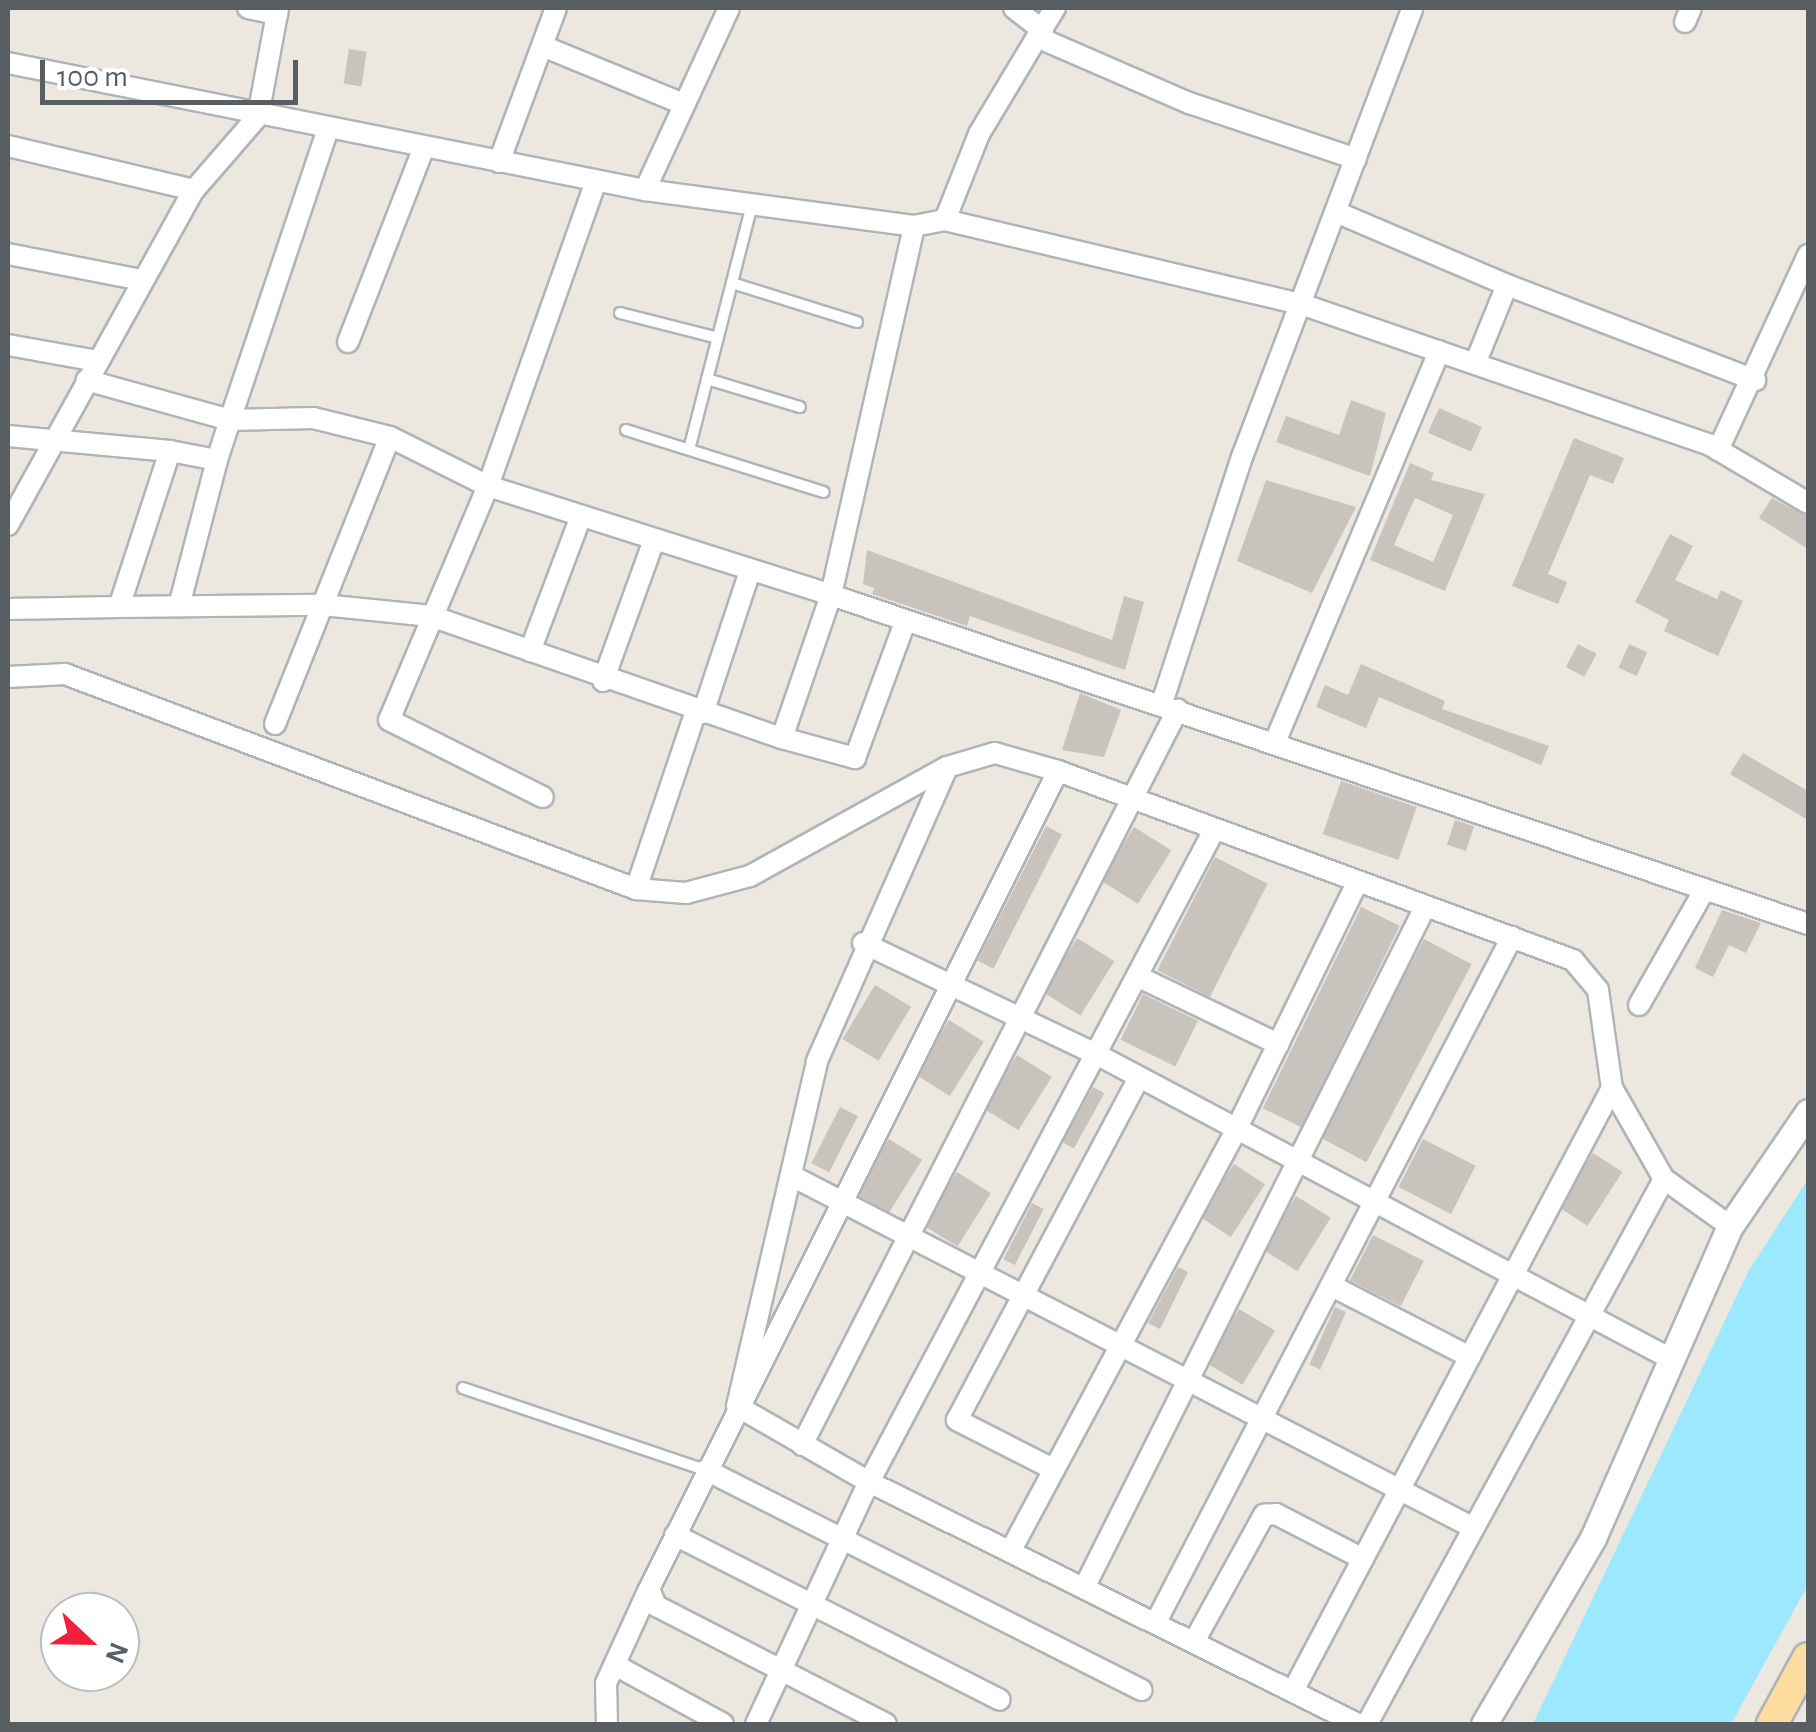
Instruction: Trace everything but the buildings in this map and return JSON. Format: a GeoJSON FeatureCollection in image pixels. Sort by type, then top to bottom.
{"type":"FeatureCollection","features":[{"type":"Feature","properties":{"kind":"main road"},"geometry":{"type":"LineString","coordinates":[[1772,1724],[1808,1658]]}},
{"type":"Feature","properties":{"kind":"street"},"geometry":{"type":"LineString","coordinates":[[8,525],[48,444],[194,190],[258,116],[278,11],[248,8]]}},
{"type":"Feature","properties":{"kind":"street"},"geometry":{"type":"LineString","coordinates":[[499,162],[545,47],[556,8]]}},
{"type":"Feature","properties":{"kind":"street"},"geometry":{"type":"LineString","coordinates":[[645,190],[729,8]]}},
{"type":"Feature","properties":{"kind":"street"},"geometry":{"type":"LineString","coordinates":[[1014,8],[1040,34],[1189,103],[1356,159]]}},
{"type":"Feature","properties":{"kind":"street"},"geometry":{"type":"LineString","coordinates":[[945,220],[979,134],[1055,8]]}},
{"type":"Feature","properties":{"kind":"street"},"geometry":{"type":"LineString","coordinates":[[802,1445],[1133,798],[1170,706],[1301,304],[1413,8]]}},
{"type":"Feature","properties":{"kind":"street"},"geometry":{"type":"LineString","coordinates":[[545,47],[684,104]]}},
{"type":"Feature","properties":{"kind":"street"},"geometry":{"type":"LineString","coordinates":[[8,63],[258,116],[645,190],[914,226],[945,220],[1301,304],[1718,450],[1808,504]]}},
{"type":"Feature","properties":{"kind":"street"},"geometry":{"type":"LineString","coordinates":[[180,606],[217,460],[328,129]]}},
{"type":"Feature","properties":{"kind":"street"},"geometry":{"type":"LineString","coordinates":[[8,146],[194,190]]}},
{"type":"Feature","properties":{"kind":"street"},"geometry":{"type":"LineString","coordinates":[[348,342],[424,147]]}},
{"type":"Feature","properties":{"kind":"street"},"geometry":{"type":"LineString","coordinates":[[543,797],[390,720],[488,486],[596,181]]}},
{"type":"Feature","properties":{"kind":"street"},"geometry":{"type":"LineString","coordinates":[[1336,212],[1507,284],[1755,380]]}},
{"type":"Feature","properties":{"kind":"street"},"geometry":{"type":"LineString","coordinates":[[782,738],[831,595],[914,226]]}},
{"type":"Feature","properties":{"kind":"street"},"geometry":{"type":"LineString","coordinates":[[8,254],[142,280]]}},
{"type":"Feature","properties":{"kind":"street"},"geometry":{"type":"LineString","coordinates":[[1718,450],[1804,277],[1808,255]]}},
{"type":"Feature","properties":{"kind":"street"},"geometry":{"type":"LineString","coordinates":[[1475,364],[1507,284]]}},
{"type":"Feature","properties":{"kind":"street"},"geometry":{"type":"LineString","coordinates":[[8,345],[230,420],[312,418],[390,437],[488,486],[580,519],[831,595],[1119,696],[1170,706],[1808,924]]}},
{"type":"Feature","properties":{"kind":"street"},"geometry":{"type":"LineString","coordinates":[[1275,742],[1439,351]]}},
{"type":"Feature","properties":{"kind":"street"},"geometry":{"type":"LineString","coordinates":[[8,436],[48,444],[170,451],[217,460]]}},
{"type":"Feature","properties":{"kind":"street"},"geometry":{"type":"LineString","coordinates":[[274,724],[390,437]]}},
{"type":"Feature","properties":{"kind":"street"},"geometry":{"type":"LineString","coordinates":[[119,607],[170,451]]}},
{"type":"Feature","properties":{"kind":"street"},"geometry":{"type":"LineString","coordinates":[[530,651],[580,519]]}},
{"type":"Feature","properties":{"kind":"street"},"geometry":{"type":"LineString","coordinates":[[603,681],[652,543]]}},
{"type":"Feature","properties":{"kind":"street"},"geometry":{"type":"LineString","coordinates":[[636,889],[750,570]]}},
{"type":"Feature","properties":{"kind":"street"},"geometry":{"type":"LineString","coordinates":[[8,609],[323,605],[431,616],[603,681],[855,758],[905,622]]}},
{"type":"Feature","properties":{"kind":"street"},"geometry":{"type":"LineString","coordinates":[[8,676],[66,674],[636,889],[686,892],[750,876],[947,767],[995,754],[1058,771],[1424,909],[1573,960],[1598,990],[1612,1088],[1664,1180],[1730,1226]]}},
{"type":"Feature","properties":{"kind":"street"},"geometry":{"type":"LineString","coordinates":[[737,1406],[817,1061],[862,943],[947,767]]}},
{"type":"Feature","properties":{"kind":"street"},"geometry":{"type":"LineString","coordinates":[[606,1724],[615,1665],[649,1589],[946,983],[1058,771]]}},
{"type":"Feature","properties":{"kind":"street"},"geometry":{"type":"LineString","coordinates":[[756,1724],[869,1482],[1214,830]]}},
{"type":"Feature","properties":{"kind":"street"},"geometry":{"type":"LineString","coordinates":[[1011,1550],[1235,1132],[1357,883]]}},
{"type":"Feature","properties":{"kind":"street"},"geometry":{"type":"LineString","coordinates":[[1639,1004],[1705,888]]}},
{"type":"Feature","properties":{"kind":"street"},"geometry":{"type":"LineString","coordinates":[[1085,1586],[1301,1162],[1424,909]]}},
{"type":"Feature","properties":{"kind":"street"},"geometry":{"type":"LineString","coordinates":[[1157,1620],[1512,937]]}},
{"type":"Feature","properties":{"kind":"street"},"geometry":{"type":"LineString","coordinates":[[862,943],[1139,1076],[1235,1132],[1377,1201],[1583,1316],[1672,1358]]}},
{"type":"Feature","properties":{"kind":"street"},"geometry":{"type":"LineString","coordinates":[[1137,976],[1278,1044]]}},
{"type":"Feature","properties":{"kind":"street"},"geometry":{"type":"LineString","coordinates":[[1053,1469],[957,1420],[1139,1076]]}},
{"type":"Feature","properties":{"kind":"street"},"geometry":{"type":"LineString","coordinates":[[1293,1691],[1612,1088]]}},
{"type":"Feature","properties":{"kind":"street"},"geometry":{"type":"LineString","coordinates":[[1484,1724],[1592,1538],[1730,1226],[1808,1112]]}},
{"type":"Feature","properties":{"kind":"street"},"geometry":{"type":"LineString","coordinates":[[792,1176],[907,1240],[1124,1343],[1474,1528]]}},
{"type":"Feature","properties":{"kind":"street"},"geometry":{"type":"LineString","coordinates":[[1368,1724],[1583,1316],[1664,1180]]}},
{"type":"Feature","properties":{"kind":"street"},"geometry":{"type":"LineString","coordinates":[[1332,1286],[1470,1357]]}},
{"type":"Feature","properties":{"kind":"street"},"geometry":{"type":"LineString","coordinates":[[737,1406],[869,1482],[1196,1638],[1358,1724]]}},
{"type":"Feature","properties":{"kind":"street"},"geometry":{"type":"LineString","coordinates":[[706,1470],[841,1542],[1142,1690]]}},
{"type":"Feature","properties":{"kind":"street"},"geometry":{"type":"LineString","coordinates":[[1196,1638],[1264,1515],[1363,1559]]}},
{"type":"Feature","properties":{"kind":"street"},"geometry":{"type":"LineString","coordinates":[[675,1536],[1000,1700]]}},
{"type":"Feature","properties":{"kind":"street"},"geometry":{"type":"LineString","coordinates":[[649,1589],[656,1606],[886,1724]]}},
{"type":"Feature","properties":{"kind":"street"},"geometry":{"type":"LineString","coordinates":[[615,1665],[723,1724]]}},
{"type":"Feature","properties":{"kind":"lane"},"geometry":{"type":"LineString","coordinates":[[690,446],[752,204]]}},
{"type":"Feature","properties":{"kind":"lane"},"geometry":{"type":"LineString","coordinates":[[732,283],[857,322]]}},
{"type":"Feature","properties":{"kind":"lane"},"geometry":{"type":"LineString","coordinates":[[620,314],[718,338]]}},
{"type":"Feature","properties":{"kind":"lane"},"geometry":{"type":"LineString","coordinates":[[707,378],[800,408]]}},
{"type":"Feature","properties":{"kind":"lane"},"geometry":{"type":"LineString","coordinates":[[626,430],[690,446],[824,492]]}},
{"type":"Feature","properties":{"kind":"lane"},"geometry":{"type":"LineString","coordinates":[[463,1388],[706,1470]]}},
{"type":"Feature","properties":{"kind":"water"},"geometry":{"type":"Polygon","coordinates":[[[1808,1179],[1808,1585],[1731,1724],[1533,1724],[1748,1272],[1808,1179]]]}}]}
